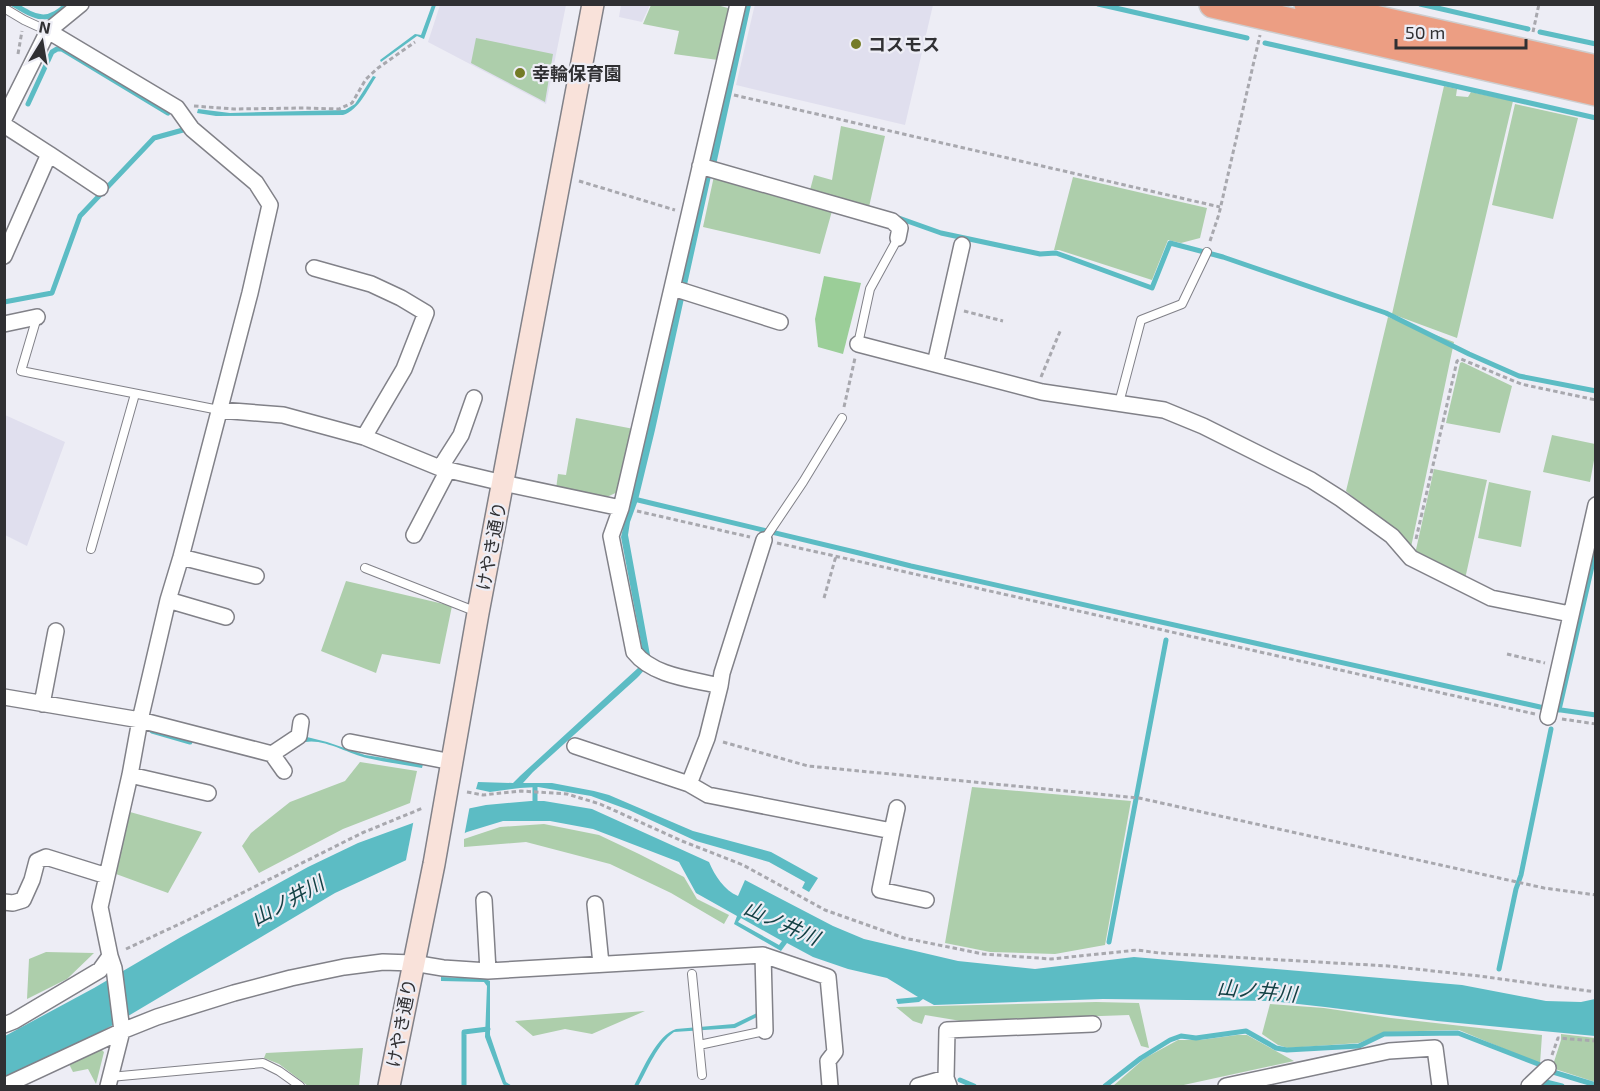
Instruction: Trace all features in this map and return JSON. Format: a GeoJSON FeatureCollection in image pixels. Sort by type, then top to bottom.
{"type":"FeatureCollection","features":[{"type":"Feature","properties":{"kind":"highway"},"geometry":{"type":"LineString","coordinates":[[1213,4],[1596,92]]}},
{"type":"Feature","properties":{"kind":"highway"},"geometry":{"type":"LineString","coordinates":[[1308,4],[1596,69]]}},
{"type":"Feature","properties":{"kind":"street"},"geometry":{"type":"LineString","coordinates":[[4,119],[48,31],[81,4]]}},
{"type":"Feature","properties":{"kind":"street","name":"けやき通り"},"geometry":{"type":"LineString","coordinates":[[389,1086],[434,864],[478,613],[593,4]]}},
{"type":"Feature","properties":{"kind":"street"},"geometry":{"type":"LineString","coordinates":[[720,686],[671,674],[646,663],[634,652],[611,536],[629,510],[678,289],[689,214],[707,167],[738,4]]}},
{"type":"Feature","properties":{"kind":"street"},"geometry":{"type":"LineString","coordinates":[[48,31],[177,108],[192,129],[256,183],[270,205],[250,293],[182,557],[168,600],[100,908],[112,962],[122,1031],[109,1082]]}},
{"type":"Feature","properties":{"kind":"street"},"geometry":{"type":"LineString","coordinates":[[4,125],[100,188]]}},
{"type":"Feature","properties":{"kind":"street"},"geometry":{"type":"LineString","coordinates":[[4,256],[49,154]]}},
{"type":"Feature","properties":{"kind":"street"},"geometry":{"type":"LineString","coordinates":[[707,167],[892,221],[900,228],[898,238]]}},
{"type":"Feature","properties":{"kind":"street"},"geometry":{"type":"LineString","coordinates":[[935,364],[962,244]]}},
{"type":"Feature","properties":{"kind":"street"},"geometry":{"type":"LineString","coordinates":[[314,268],[371,284],[426,313],[404,369],[364,437]]}},
{"type":"Feature","properties":{"kind":"street"},"geometry":{"type":"LineString","coordinates":[[678,289],[780,322]]}},
{"type":"Feature","properties":{"kind":"street"},"geometry":{"type":"LineString","coordinates":[[4,324],[37,317]]}},
{"type":"Feature","properties":{"kind":"street"},"geometry":{"type":"LineString","coordinates":[[858,344],[1036,391],[1164,410],[1203,426],[1311,480],[1392,536],[1411,558],[1491,598],[1570,614]]}},
{"type":"Feature","properties":{"kind":"street"},"geometry":{"type":"LineString","coordinates":[[414,535],[461,435],[474,398]]}},
{"type":"Feature","properties":{"kind":"street"},"geometry":{"type":"LineString","coordinates":[[219,410],[283,416],[364,437],[444,469],[629,510]]}},
{"type":"Feature","properties":{"kind":"street"},"geometry":{"type":"LineString","coordinates":[[1548,717],[1596,506]]}},
{"type":"Feature","properties":{"kind":"street"},"geometry":{"type":"LineString","coordinates":[[689,784],[707,738],[722,673],[764,540]]}},
{"type":"Feature","properties":{"kind":"street"},"geometry":{"type":"LineString","coordinates":[[182,557],[256,576]]}},
{"type":"Feature","properties":{"kind":"street"},"geometry":{"type":"LineString","coordinates":[[168,600],[226,617]]}},
{"type":"Feature","properties":{"kind":"street"},"geometry":{"type":"LineString","coordinates":[[42,704],[56,631]]}},
{"type":"Feature","properties":{"kind":"street"},"geometry":{"type":"LineString","coordinates":[[4,697],[140,720],[272,754],[284,771]]}},
{"type":"Feature","properties":{"kind":"street"},"geometry":{"type":"LineString","coordinates":[[272,754],[298,736],[301,722]]}},
{"type":"Feature","properties":{"kind":"street"},"geometry":{"type":"LineString","coordinates":[[350,742],[452,762]]}},
{"type":"Feature","properties":{"kind":"street"},"geometry":{"type":"LineString","coordinates":[[575,746],[689,784],[708,795],[892,831]]}},
{"type":"Feature","properties":{"kind":"street"},"geometry":{"type":"LineString","coordinates":[[130,776],[208,793]]}},
{"type":"Feature","properties":{"kind":"street"},"geometry":{"type":"LineString","coordinates":[[897,808],[880,890],[926,900]]}},
{"type":"Feature","properties":{"kind":"street"},"geometry":{"type":"LineString","coordinates":[[4,902],[13,903],[23,900],[37,861],[46,857],[107,876]]}},
{"type":"Feature","properties":{"kind":"street"},"geometry":{"type":"LineString","coordinates":[[484,900],[488,971]]}},
{"type":"Feature","properties":{"kind":"street"},"geometry":{"type":"LineString","coordinates":[[595,904],[601,964]]}},
{"type":"Feature","properties":{"kind":"street"},"geometry":{"type":"LineString","coordinates":[[763,955],[765,1031]]}},
{"type":"Feature","properties":{"kind":"street"},"geometry":{"type":"LineString","coordinates":[[4,1086],[122,1031],[168,1013],[291,978],[344,967],[383,962],[413,963],[443,969],[488,971],[763,955],[828,977],[835,1052],[828,1061],[830,1086]]}},
{"type":"Feature","properties":{"kind":"street"},"geometry":{"type":"LineString","coordinates":[[4,1025],[112,962]]}},
{"type":"Feature","properties":{"kind":"street"},"geometry":{"type":"LineString","coordinates":[[918,1086],[948,1082],[947,1030],[1093,1024]]}},
{"type":"Feature","properties":{"kind":"street"},"geometry":{"type":"LineString","coordinates":[[1226,1086],[1389,1051],[1435,1048],[1440,1086]]}},
{"type":"Feature","properties":{"kind":"street"},"geometry":{"type":"LineString","coordinates":[[1528,1086],[1548,1068]]}},
{"type":"Feature","properties":{"kind":"lane"},"geometry":{"type":"LineString","coordinates":[[4,8],[48,31]]}},
{"type":"Feature","properties":{"kind":"lane"},"geometry":{"type":"LineString","coordinates":[[858,344],[870,290],[898,238]]}},
{"type":"Feature","properties":{"kind":"lane"},"geometry":{"type":"LineString","coordinates":[[1119,402],[1141,320],[1182,304],[1207,252]]}},
{"type":"Feature","properties":{"kind":"lane"},"geometry":{"type":"LineString","coordinates":[[37,317],[21,371],[219,410]]}},
{"type":"Feature","properties":{"kind":"lane"},"geometry":{"type":"LineString","coordinates":[[91,549],[135,394]]}},
{"type":"Feature","properties":{"kind":"lane"},"geometry":{"type":"LineString","coordinates":[[764,540],[842,418]]}},
{"type":"Feature","properties":{"kind":"lane"},"geometry":{"type":"LineString","coordinates":[[365,568],[478,613]]}},
{"type":"Feature","properties":{"kind":"lane"},"geometry":{"type":"LineString","coordinates":[[692,974],[702,1075]]}},
{"type":"Feature","properties":{"kind":"lane"},"geometry":{"type":"LineString","coordinates":[[699,1045],[765,1031]]}},
{"type":"Feature","properties":{"kind":"lane"},"geometry":{"type":"LineString","coordinates":[[109,1082],[263,1063],[300,1086]]}},
{"type":"Feature","properties":{"kind":"path"},"geometry":{"type":"LineString","coordinates":[[1528,54],[1539,4]]}},
{"type":"Feature","properties":{"kind":"path"},"geometry":{"type":"LineString","coordinates":[[1207,252],[1220,207],[1265,16]]}},
{"type":"Feature","properties":{"kind":"path"},"geometry":{"type":"LineString","coordinates":[[177,108],[199,106],[234,109],[339,109],[351,103],[366,79],[378,68],[415,42]]}},
{"type":"Feature","properties":{"kind":"path"},"geometry":{"type":"LineString","coordinates":[[733,95],[1220,207]]}},
{"type":"Feature","properties":{"kind":"path"},"geometry":{"type":"LineString","coordinates":[[579,181],[689,214]]}},
{"type":"Feature","properties":{"kind":"path"},"geometry":{"type":"LineString","coordinates":[[948,307],[1003,321]]}},
{"type":"Feature","properties":{"kind":"path"},"geometry":{"type":"LineString","coordinates":[[1036,391],[1061,329]]}},
{"type":"Feature","properties":{"kind":"path"},"geometry":{"type":"LineString","coordinates":[[842,418],[858,344]]}},
{"type":"Feature","properties":{"kind":"path"},"geometry":{"type":"LineString","coordinates":[[1411,558],[1457,361],[1461,359],[1521,384],[1596,400]]}},
{"type":"Feature","properties":{"kind":"path"},"geometry":{"type":"LineString","coordinates":[[629,510],[1548,717],[1596,724]]}},
{"type":"Feature","properties":{"kind":"path"},"geometry":{"type":"LineString","coordinates":[[824,598],[836,556]]}},
{"type":"Feature","properties":{"kind":"path"},"geometry":{"type":"LineString","coordinates":[[1507,654],[1559,666]]}},
{"type":"Feature","properties":{"kind":"path"},"geometry":{"type":"LineString","coordinates":[[707,738],[808,766],[1139,798],[1544,888],[1596,895]]}},
{"type":"Feature","properties":{"kind":"path"},"geometry":{"type":"LineString","coordinates":[[467,792],[483,795],[521,791],[567,794],[600,804],[682,841],[743,865],[825,910],[904,938],[982,954],[1051,959],[1137,950],[1388,966],[1479,975],[1596,992]]}},
{"type":"Feature","properties":{"kind":"path"},"geometry":{"type":"LineString","coordinates":[[112,962],[188,920],[362,833],[423,808]]}},
{"type":"Feature","properties":{"kind":"path"},"geometry":{"type":"LineString","coordinates":[[1548,1068],[1558,1038],[1596,1041]]}},
{"type":"Feature","properties":{"kind":"shaded area"},"geometry":{"type":"Polygon","coordinates":[[[621,4],[650,5],[642,22],[619,17],[621,4]]]}},
{"type":"Feature","properties":{"kind":"shaded area","name":"コスモス"},"geometry":{"type":"Polygon","coordinates":[[[755,4],[933,5],[905,125],[736,85],[755,4]]]}},
{"type":"Feature","properties":{"kind":"shaded area","name":"幸輪保育園"},"geometry":{"type":"Polygon","coordinates":[[[440,5],[566,5],[546,104],[428,42],[440,5]]]}},
{"type":"Feature","properties":{"kind":"shaded area"},"geometry":{"type":"Polygon","coordinates":[[[5,415],[65,442],[27,546],[5,535],[5,415]]]}},
{"type":"Feature","properties":{"kind":"green space"},"geometry":{"type":"Polygon","coordinates":[[[714,4],[731,9],[718,60],[674,54],[679,31],[643,24],[651,5],[714,4]]]}},
{"type":"Feature","properties":{"kind":"green space"},"geometry":{"type":"Polygon","coordinates":[[[476,38],[553,54],[545,102],[471,63],[476,38]]]}},
{"type":"Feature","properties":{"kind":"green space"},"geometry":{"type":"Polygon","coordinates":[[[1444,86],[1457,89],[1456,96],[1468,97],[1471,92],[1513,101],[1457,338],[1392,314],[1444,86]]]}},
{"type":"Feature","properties":{"kind":"green space"},"geometry":{"type":"Polygon","coordinates":[[[1515,104],[1578,118],[1553,219],[1492,205],[1515,104]]]}},
{"type":"Feature","properties":{"kind":"green space"},"geometry":{"type":"Polygon","coordinates":[[[841,126],[885,136],[869,207],[810,190],[814,175],[832,180],[841,126]]]}},
{"type":"Feature","properties":{"kind":"green space"},"geometry":{"type":"Polygon","coordinates":[[[714,176],[832,211],[820,254],[703,227],[714,176]]]}},
{"type":"Feature","properties":{"kind":"green space"},"geometry":{"type":"Polygon","coordinates":[[[1073,177],[1207,208],[1200,238],[1181,243],[1168,240],[1152,280],[1054,250],[1073,177]]]}},
{"type":"Feature","properties":{"kind":"green space"},"geometry":{"type":"Polygon","coordinates":[[[824,276],[861,283],[843,354],[818,347],[815,319],[824,276]]]}},
{"type":"Feature","properties":{"kind":"green space"},"geometry":{"type":"Polygon","coordinates":[[[1388,317],[1454,342],[1410,552],[1398,535],[1346,491],[1388,317]]]}},
{"type":"Feature","properties":{"kind":"green space"},"geometry":{"type":"Polygon","coordinates":[[[1462,362],[1512,386],[1500,433],[1446,423],[1462,362]]]}},
{"type":"Feature","properties":{"kind":"green space"},"geometry":{"type":"Polygon","coordinates":[[[576,418],[634,429],[620,491],[600,500],[556,489],[558,474],[566,475],[576,418]]]}},
{"type":"Feature","properties":{"kind":"green space"},"geometry":{"type":"Polygon","coordinates":[[[1552,435],[1595,444],[1590,482],[1543,472],[1552,435]]]}},
{"type":"Feature","properties":{"kind":"green space"},"geometry":{"type":"Polygon","coordinates":[[[1434,469],[1487,480],[1465,579],[1415,554],[1434,469]]]}},
{"type":"Feature","properties":{"kind":"green space"},"geometry":{"type":"Polygon","coordinates":[[[1489,482],[1531,491],[1521,547],[1478,538],[1489,482]]]}},
{"type":"Feature","properties":{"kind":"green space"},"geometry":{"type":"Polygon","coordinates":[[[346,581],[452,606],[440,664],[382,654],[376,673],[321,651],[346,581]]]}},
{"type":"Feature","properties":{"kind":"green space"},"geometry":{"type":"Polygon","coordinates":[[[360,762],[417,771],[410,803],[343,829],[259,873],[242,846],[251,833],[290,802],[345,781],[360,762]]]}},
{"type":"Feature","properties":{"kind":"green space"},"geometry":{"type":"Polygon","coordinates":[[[972,787],[1131,801],[1105,945],[1055,954],[990,952],[945,943],[972,787]]]}},
{"type":"Feature","properties":{"kind":"green space"},"geometry":{"type":"Polygon","coordinates":[[[130,812],[202,832],[168,893],[116,874],[130,812]]]}},
{"type":"Feature","properties":{"kind":"green space"},"geometry":{"type":"Polygon","coordinates":[[[544,824],[599,835],[639,854],[684,877],[697,899],[729,915],[724,924],[671,893],[610,864],[526,842],[464,847],[464,839],[500,827],[544,824]]]}},
{"type":"Feature","properties":{"kind":"green space"},"geometry":{"type":"Polygon","coordinates":[[[46,952],[94,953],[67,979],[27,999],[29,959],[46,952]]]}},
{"type":"Feature","properties":{"kind":"green space"},"geometry":{"type":"Polygon","coordinates":[[[1139,1003],[1149,1048],[1141,1046],[1129,1015],[961,1021],[925,1015],[922,1024],[913,1021],[896,1007],[1139,1003]]]}},
{"type":"Feature","properties":{"kind":"green space"},"geometry":{"type":"Polygon","coordinates":[[[1270,1004],[1324,1008],[1542,1035],[1540,1064],[1459,1030],[1385,1032],[1359,1043],[1288,1048],[1278,1045],[1262,1034],[1270,1004]]]}},
{"type":"Feature","properties":{"kind":"green space"},"geometry":{"type":"Polygon","coordinates":[[[645,1011],[592,1034],[565,1029],[533,1036],[515,1021],[645,1011]]]}},
{"type":"Feature","properties":{"kind":"green space"},"geometry":{"type":"Polygon","coordinates":[[[1561,1034],[1595,1038],[1595,1082],[1552,1068],[1561,1034]]]}},
{"type":"Feature","properties":{"kind":"green space"},"geometry":{"type":"Polygon","coordinates":[[[1247,1035],[1294,1061],[1179,1086],[1113,1086],[1145,1058],[1178,1040],[1200,1040],[1247,1035]]]}},
{"type":"Feature","properties":{"kind":"green space"},"geometry":{"type":"Polygon","coordinates":[[[99,1047],[104,1052],[96,1084],[88,1069],[73,1072],[69,1064],[99,1047]]]}},
{"type":"Feature","properties":{"kind":"green space"},"geometry":{"type":"Polygon","coordinates":[[[363,1048],[359,1086],[308,1086],[279,1064],[264,1058],[266,1053],[363,1048]]]}},
{"type":"Feature","properties":{"kind":"water"},"geometry":{"type":"Polygon","coordinates":[[[432,5],[436,5],[424,39],[417,36],[381,62],[380,60],[415,34],[421,35],[432,5]]]}},
{"type":"Feature","properties":{"kind":"water"},"geometry":{"type":"Polygon","coordinates":[[[744,5],[751,5],[655,430],[628,535],[650,655],[649,662],[637,678],[523,783],[552,783],[609,795],[693,831],[771,852],[818,878],[809,892],[802,888],[805,882],[769,862],[696,841],[629,810],[591,796],[538,787],[490,792],[476,789],[478,782],[513,783],[642,662],[643,653],[621,537],[744,5]]]}},
{"type":"Feature","properties":{"kind":"water"},"geometry":{"type":"Polygon","coordinates":[[[373,76],[376,77],[362,99],[354,109],[343,115],[216,116],[197,113],[198,109],[230,113],[345,110],[355,104],[373,76]]]}},
{"type":"Feature","properties":{"kind":"water"},"geometry":{"type":"Polygon","coordinates":[[[307,737],[365,755],[423,764],[422,768],[359,756],[324,743],[307,742],[294,748],[302,738],[307,737]]]}},
{"type":"Feature","properties":{"kind":"water","name":"山ノ井川"},"geometry":{"type":"Polygon","coordinates":[[[544,801],[592,809],[709,862],[720,882],[738,896],[745,880],[833,926],[864,939],[958,961],[1035,969],[1134,957],[1462,985],[1546,1001],[1581,1002],[1595,999],[1595,1036],[1437,1021],[1271,1001],[1103,999],[934,1005],[923,999],[919,1002],[898,1004],[896,999],[918,997],[887,978],[848,969],[813,957],[787,943],[781,951],[734,924],[737,916],[696,893],[679,862],[593,829],[550,821],[503,821],[467,832],[335,893],[113,1025],[49,1060],[5,1080],[5,1036],[308,867],[358,843],[432,816],[486,805],[544,801]],[[741,918],[738,922],[779,945],[782,941],[741,918]]]}},
{"type":"Feature","properties":{"kind":"water"},"geometry":{"type":"Polygon","coordinates":[[[441,977],[490,981],[490,1035],[506,1082],[512,1086],[503,1084],[485,1037],[487,986],[484,982],[441,981],[441,977]]]}},
{"type":"Feature","properties":{"kind":"water"},"geometry":{"type":"Polygon","coordinates":[[[757,1013],[759,1016],[735,1028],[674,1032],[658,1050],[638,1086],[634,1086],[651,1053],[669,1032],[676,1029],[734,1024],[757,1013]]]}},
{"type":"Feature","properties":{"kind":"pier"},"geometry":{"type":"Polygon","coordinates":[[[470,805],[464,837],[405,865],[414,819],[470,805]]]}},
{"type":"Feature","properties":{"kind":"waterway"},"geometry":{"type":"LineString","coordinates":[[13,4],[41,17],[53,15],[67,4]]}},
{"type":"Feature","properties":{"kind":"waterway"},"geometry":{"type":"LineString","coordinates":[[1098,4],[1247,38]]}},
{"type":"Feature","properties":{"kind":"waterway"},"geometry":{"type":"LineString","coordinates":[[1420,4],[1528,29]]}},
{"type":"Feature","properties":{"kind":"waterway"},"geometry":{"type":"LineString","coordinates":[[1540,32],[1596,44]]}},
{"type":"Feature","properties":{"kind":"waterway"},"geometry":{"type":"LineString","coordinates":[[1265,43],[1596,118]]}},
{"type":"Feature","properties":{"kind":"waterway"},"geometry":{"type":"LineString","coordinates":[[28,104],[52,52],[62,49],[168,113]]}},
{"type":"Feature","properties":{"kind":"waterway"},"geometry":{"type":"LineString","coordinates":[[4,302],[52,293],[80,216],[154,138],[183,130]]}},
{"type":"Feature","properties":{"kind":"waterway"},"geometry":{"type":"LineString","coordinates":[[896,217],[941,233],[1040,254],[1056,253],[1152,288],[1170,243],[1223,257],[1386,313],[1519,376],[1596,391]]}},
{"type":"Feature","properties":{"kind":"waterway"},"geometry":{"type":"LineString","coordinates":[[638,500],[911,566],[1540,707],[1596,715]]}},
{"type":"Feature","properties":{"kind":"waterway"},"geometry":{"type":"LineString","coordinates":[[1559,710],[1596,549]]}},
{"type":"Feature","properties":{"kind":"waterway"},"geometry":{"type":"LineString","coordinates":[[1109,942],[1166,640]]}},
{"type":"Feature","properties":{"kind":"waterway"},"geometry":{"type":"LineString","coordinates":[[1499,969],[1551,729]]}},
{"type":"Feature","properties":{"kind":"waterway"},"geometry":{"type":"LineString","coordinates":[[152,731],[190,742]]}},
{"type":"Feature","properties":{"kind":"waterway"},"geometry":{"type":"LineString","coordinates":[[535,786],[535,808]]}},
{"type":"Feature","properties":{"kind":"waterway"},"geometry":{"type":"LineString","coordinates":[[464,1086],[464,1032],[488,1029]]}},
{"type":"Feature","properties":{"kind":"waterway"},"geometry":{"type":"LineString","coordinates":[[1105,1086],[1141,1058],[1170,1040],[1181,1036],[1196,1038],[1246,1031],[1276,1048],[1287,1050],[1359,1046],[1384,1034],[1458,1033],[1553,1072],[1596,1085]]}},
{"type":"Feature","properties":{"kind":"waterway"},"geometry":{"type":"LineString","coordinates":[[960,1080],[974,1086]]}},
{"type":"Feature","properties":{"kind":"waterway"},"geometry":{"type":"LineString","coordinates":[[1543,1086],[1546,1082],[1562,1086]]}},
{"type":"Feature","properties":{"kind":"place","name":"コスモス"},"geometry":{"type":"Point","coordinates":[856,44]}},
{"type":"Feature","properties":{"kind":"place","name":"幸輪保育園"},"geometry":{"type":"Point","coordinates":[520,73]}}]}
